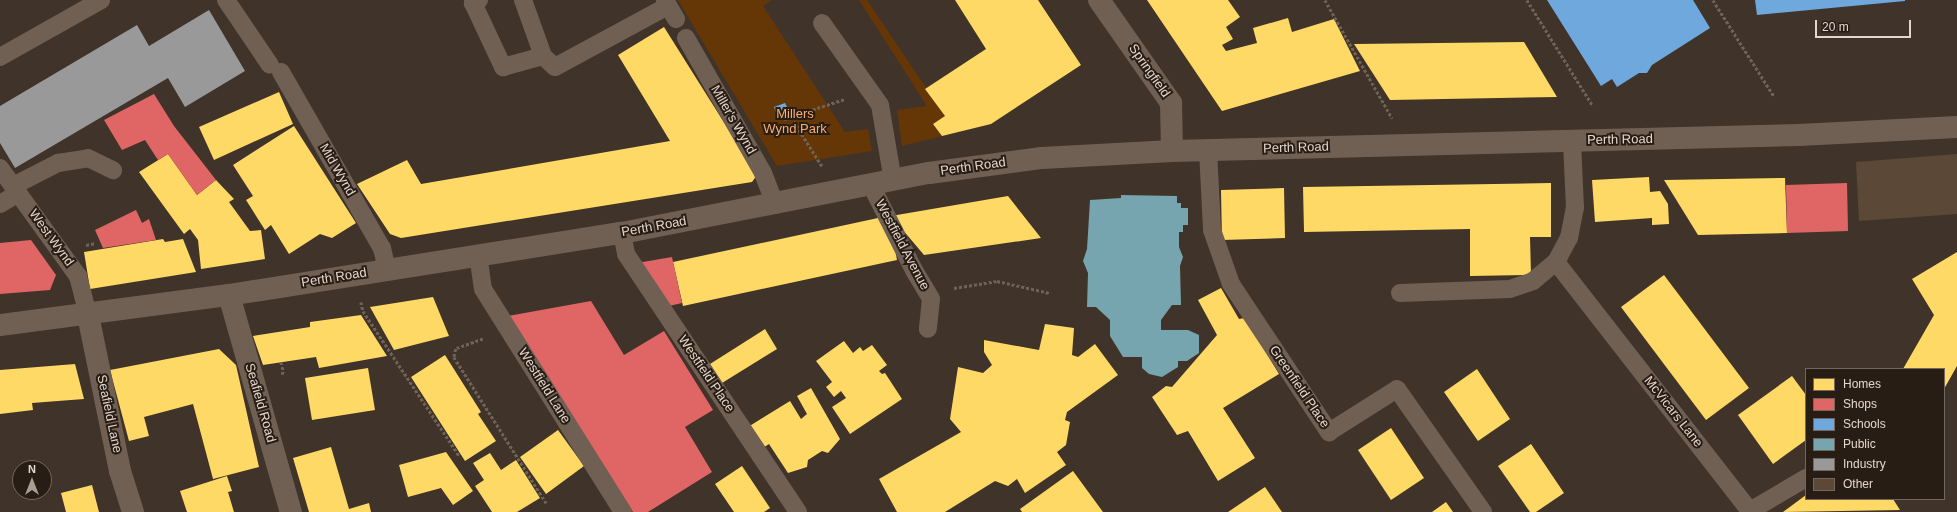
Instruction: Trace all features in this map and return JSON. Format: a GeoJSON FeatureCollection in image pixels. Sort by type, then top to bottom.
{"type":"FeatureCollection","features":[{"type":"Feature","properties":{"kind":"street","name":"Springfield"},"geometry":{"type":"LineString","coordinates":[[1099,0],[1171,103],[1172,151]]}},
{"type":"Feature","properties":{"kind":"street","name":"Perth Road"},"geometry":{"type":"LineString","coordinates":[[0,325],[88,315],[229,295],[478,254],[622,233],[893,181],[1042,158],[1172,151],[1814,135],[1957,127]]}},
{"type":"Feature","properties":{"kind":"street","name":"Seafield Road"},"geometry":{"type":"LineString","coordinates":[[229,295],[291,512]]}},
{"type":"Feature","properties":{"kind":"street","name":"Seafield Lane"},"geometry":{"type":"LineString","coordinates":[[88,315],[120,471],[133,512]]}},
{"type":"Feature","properties":{"kind":"lane"},"geometry":{"type":"LineString","coordinates":[[0,57],[101,0]]}},
{"type":"Feature","properties":{"kind":"lane","name":"Mid Wynd"},"geometry":{"type":"LineString","coordinates":[[226,0],[276,68],[382,248],[388,269]]}},
{"type":"Feature","properties":{"kind":"lane"},"geometry":{"type":"LineString","coordinates":[[479,0],[474,3],[503,67],[543,56]]}},
{"type":"Feature","properties":{"kind":"lane"},"geometry":{"type":"LineString","coordinates":[[523,0],[543,56],[555,67],[669,8]]}},
{"type":"Feature","properties":{"kind":"lane"},"geometry":{"type":"LineString","coordinates":[[822,23],[880,105],[893,181]]}},
{"type":"Feature","properties":{"kind":"lane","name":"Miller's Wynd"},"geometry":{"type":"LineString","coordinates":[[686,38],[763,173],[775,204]]}},
{"type":"Feature","properties":{"kind":"lane"},"geometry":{"type":"LineString","coordinates":[[1400,293],[1510,288],[1533,281],[1556,262],[1569,238],[1575,208],[1572,141]]}},
{"type":"Feature","properties":{"kind":"lane","name":"Greenfield Place"},"geometry":{"type":"LineString","coordinates":[[1208,150],[1212,230],[1231,284],[1329,432],[1397,389],[1483,512]]}},
{"type":"Feature","properties":{"kind":"lane"},"geometry":{"type":"LineString","coordinates":[[0,204],[15,189],[58,163],[88,158],[113,170]]}},
{"type":"Feature","properties":{"kind":"lane","name":"West Wynd"},"geometry":{"type":"LineString","coordinates":[[0,168],[78,276],[88,315]]}},
{"type":"Feature","properties":{"kind":"lane","name":"Westfield Avenue"},"geometry":{"type":"LineString","coordinates":[[871,185],[931,299],[928,329]]}},
{"type":"Feature","properties":{"kind":"lane","name":"Westfield Place"},"geometry":{"type":"LineString","coordinates":[[622,233],[626,254],[798,512]]}},
{"type":"Feature","properties":{"kind":"lane","name":"Westfield Lane"},"geometry":{"type":"LineString","coordinates":[[478,254],[483,289],[623,512]]}},
{"type":"Feature","properties":{"kind":"lane","name":"McVicars Lane"},"geometry":{"type":"LineString","coordinates":[[1556,262],[1750,511],[1805,479]]}},
{"type":"Feature","properties":{"kind":"path"},"geometry":{"type":"LineString","coordinates":[[1326,0],[1407,144]]}},
{"type":"Feature","properties":{"kind":"path"},"geometry":{"type":"LineString","coordinates":[[1527,0],[1594,106]]}},
{"type":"Feature","properties":{"kind":"path"},"geometry":{"type":"LineString","coordinates":[[1713,0],[1774,96]]}},
{"type":"Feature","properties":{"kind":"path"},"geometry":{"type":"LineString","coordinates":[[784,119],[870,90]]}},
{"type":"Feature","properties":{"kind":"path"},"geometry":{"type":"LineString","coordinates":[[791,117],[838,192]]}},
{"type":"Feature","properties":{"kind":"path"},"geometry":{"type":"LineString","coordinates":[[356,274],[363,311],[460,457]]}},
{"type":"Feature","properties":{"kind":"path"},"geometry":{"type":"LineString","coordinates":[[928,293],[997,281],[1050,293]]}},
{"type":"Feature","properties":{"kind":"path"},"geometry":{"type":"LineString","coordinates":[[508,329],[456,348],[454,356],[547,504]]}},
{"type":"Feature","properties":{"kind":"green space","name":"Millers Wynd Park"},"geometry":{"type":"Polygon","coordinates":[[[678,0],[772,0],[763,6],[845,132],[868,129],[872,151],[777,166],[678,0]]]}},
{"type":"Feature","properties":{"kind":"green space"},"geometry":{"type":"Polygon","coordinates":[[[859,0],[867,0],[945,116],[933,124],[942,136],[902,146],[897,110],[927,106],[859,0]]]}},
{"type":"Feature","properties":{"kind":"building: Homes"},"geometry":{"type":"Polygon","coordinates":[[[955,0],[1038,0],[1081,65],[991,124],[942,136],[933,124],[945,116],[925,89],[986,49],[955,0]]]}},
{"type":"Feature","properties":{"kind":"building: Homes"},"geometry":{"type":"Polygon","coordinates":[[[1147,0],[1228,0],[1240,17],[1226,27],[1233,39],[1222,45],[1226,51],[1257,43],[1253,28],[1288,18],[1292,32],[1334,19],[1360,71],[1222,111],[1147,0]]]}},
{"type":"Feature","properties":{"kind":"building: Homes"},"geometry":{"type":"Polygon","coordinates":[[[664,27],[757,175],[752,182],[401,238],[390,234],[357,184],[407,160],[421,184],[670,141],[618,55],[664,27]]]}},
{"type":"Feature","properties":{"kind":"building: Homes"},"geometry":{"type":"Polygon","coordinates":[[[1524,42],[1557,97],[1390,100],[1354,44],[1524,42]]]}},
{"type":"Feature","properties":{"kind":"building: Homes"},"geometry":{"type":"Polygon","coordinates":[[[279,92],[293,124],[214,160],[199,127],[279,92]]]}},
{"type":"Feature","properties":{"kind":"building: Homes"},"geometry":{"type":"Polygon","coordinates":[[[294,126],[356,223],[332,238],[320,234],[289,254],[271,225],[265,230],[246,200],[253,196],[233,165],[294,126]]]}},
{"type":"Feature","properties":{"kind":"building: Homes"},"geometry":{"type":"Polygon","coordinates":[[[168,154],[197,195],[216,180],[234,199],[229,202],[250,231],[261,230],[265,259],[201,269],[198,240],[190,229],[184,234],[139,172],[168,154]]]}},
{"type":"Feature","properties":{"kind":"building: Homes"},"geometry":{"type":"Polygon","coordinates":[[[1649,177],[1650,192],[1660,191],[1668,204],[1669,224],[1652,225],[1652,218],[1595,222],[1592,180],[1649,177]]]}},
{"type":"Feature","properties":{"kind":"building: Homes"},"geometry":{"type":"Polygon","coordinates":[[[1785,178],[1787,233],[1698,235],[1664,180],[1785,178]]]}},
{"type":"Feature","properties":{"kind":"building: Homes"},"geometry":{"type":"Polygon","coordinates":[[[1551,183],[1551,237],[1530,237],[1531,275],[1470,276],[1470,229],[1304,232],[1303,187],[1551,183]]]}},
{"type":"Feature","properties":{"kind":"building: Homes"},"geometry":{"type":"Polygon","coordinates":[[[1284,188],[1285,238],[1222,240],[1221,190],[1284,188]]]}},
{"type":"Feature","properties":{"kind":"building: Homes"},"geometry":{"type":"Polygon","coordinates":[[[1008,196],[1041,238],[924,255],[891,216],[1008,196]]]}},
{"type":"Feature","properties":{"kind":"building: Homes"},"geometry":{"type":"Polygon","coordinates":[[[878,218],[893,238],[897,260],[683,306],[673,262],[878,218]]]}},
{"type":"Feature","properties":{"kind":"building: Homes"},"geometry":{"type":"Polygon","coordinates":[[[163,239],[165,242],[183,239],[196,272],[90,289],[84,252],[163,239]]]}},
{"type":"Feature","properties":{"kind":"building: Homes"},"geometry":{"type":"Polygon","coordinates":[[[1957,252],[1957,366],[1945,387],[1945,368],[1904,368],[1934,315],[1912,279],[1957,252]]]}},
{"type":"Feature","properties":{"kind":"building: Homes"},"geometry":{"type":"Polygon","coordinates":[[[1664,275],[1749,388],[1706,420],[1621,307],[1664,275]]]}},
{"type":"Feature","properties":{"kind":"building: Homes"},"geometry":{"type":"Polygon","coordinates":[[[1221,288],[1239,319],[1245,318],[1279,374],[1223,408],[1255,458],[1218,481],[1188,431],[1177,435],[1152,397],[1166,386],[1172,387],[1217,335],[1198,300],[1221,288]]]}},
{"type":"Feature","properties":{"kind":"building: Homes"},"geometry":{"type":"Polygon","coordinates":[[[433,297],[449,336],[394,350],[370,307],[433,297]]]}},
{"type":"Feature","properties":{"kind":"building: Homes"},"geometry":{"type":"Polygon","coordinates":[[[361,315],[387,356],[319,368],[316,357],[263,365],[253,336],[310,327],[310,322],[361,315]]]}},
{"type":"Feature","properties":{"kind":"building: Homes"},"geometry":{"type":"Polygon","coordinates":[[[1045,324],[1074,328],[1072,355],[1078,357],[1095,344],[1118,375],[1067,412],[1065,420],[1070,422],[1066,445],[1057,452],[1066,465],[1025,493],[1017,479],[1008,486],[995,481],[945,512],[897,512],[879,479],[961,432],[950,419],[958,367],[983,373],[992,365],[984,352],[984,340],[1039,350],[1045,324]]]}},
{"type":"Feature","properties":{"kind":"building: Homes"},"geometry":{"type":"Polygon","coordinates":[[[765,329],[777,349],[722,383],[710,364],[765,329]]]}},
{"type":"Feature","properties":{"kind":"building: Homes"},"geometry":{"type":"Polygon","coordinates":[[[844,341],[853,353],[860,347],[863,351],[872,345],[887,365],[879,371],[882,374],[885,373],[902,399],[850,434],[832,407],[846,398],[841,391],[834,397],[826,387],[832,382],[816,361],[844,341]]]}},
{"type":"Feature","properties":{"kind":"building: Homes"},"geometry":{"type":"Polygon","coordinates":[[[219,349],[236,365],[259,467],[213,479],[193,404],[144,417],[149,436],[129,441],[110,370],[219,349]]]}},
{"type":"Feature","properties":{"kind":"building: Homes"},"geometry":{"type":"Polygon","coordinates":[[[445,355],[481,412],[478,414],[496,441],[465,461],[411,377],[445,355]]]}},
{"type":"Feature","properties":{"kind":"building: Homes"},"geometry":{"type":"Polygon","coordinates":[[[75,364],[84,399],[32,403],[33,410],[0,414],[0,370],[75,364]]]}},
{"type":"Feature","properties":{"kind":"building: Homes"},"geometry":{"type":"Polygon","coordinates":[[[368,368],[375,410],[312,420],[305,378],[368,368]]]}},
{"type":"Feature","properties":{"kind":"building: Homes"},"geometry":{"type":"Polygon","coordinates":[[[1477,369],[1510,419],[1478,441],[1444,392],[1477,369]]]}},
{"type":"Feature","properties":{"kind":"building: Homes"},"geometry":{"type":"Polygon","coordinates":[[[1792,376],[1805,394],[1805,441],[1773,464],[1738,415],[1792,376]]]}},
{"type":"Feature","properties":{"kind":"building: Homes"},"geometry":{"type":"Polygon","coordinates":[[[811,388],[840,439],[828,453],[822,451],[808,460],[807,467],[788,473],[769,444],[761,449],[748,427],[790,401],[801,419],[807,414],[797,396],[811,388]]]}},
{"type":"Feature","properties":{"kind":"building: Homes"},"geometry":{"type":"Polygon","coordinates":[[[1391,428],[1424,478],[1391,500],[1358,450],[1391,428]]]}},
{"type":"Feature","properties":{"kind":"building: Homes"},"geometry":{"type":"Polygon","coordinates":[[[558,430],[584,466],[546,494],[520,457],[558,430]]]}},
{"type":"Feature","properties":{"kind":"building: Homes"},"geometry":{"type":"Polygon","coordinates":[[[1531,444],[1564,493],[1536,512],[1530,512],[1498,466],[1531,444]]]}},
{"type":"Feature","properties":{"kind":"building: Homes"},"geometry":{"type":"Polygon","coordinates":[[[331,447],[349,509],[369,503],[371,512],[309,512],[293,458],[331,447]]]}},
{"type":"Feature","properties":{"kind":"building: Homes"},"geometry":{"type":"Polygon","coordinates":[[[446,452],[473,491],[453,505],[441,488],[408,497],[399,465],[446,452]]]}},
{"type":"Feature","properties":{"kind":"building: Homes"},"geometry":{"type":"Polygon","coordinates":[[[490,453],[501,470],[516,460],[540,498],[517,512],[492,512],[475,486],[484,480],[473,463],[490,453]]]}},
{"type":"Feature","properties":{"kind":"building: Homes"},"geometry":{"type":"Polygon","coordinates":[[[742,466],[770,508],[764,512],[734,512],[715,484],[742,466]]]}},
{"type":"Feature","properties":{"kind":"building: Homes"},"geometry":{"type":"Polygon","coordinates":[[[1073,471],[1103,512],[1022,512],[1020,509],[1073,471]]]}},
{"type":"Feature","properties":{"kind":"building: Homes"},"geometry":{"type":"Polygon","coordinates":[[[227,476],[232,491],[228,492],[234,512],[187,512],[180,491],[227,476]]]}},
{"type":"Feature","properties":{"kind":"building: Homes"},"geometry":{"type":"Polygon","coordinates":[[[92,485],[99,512],[66,512],[61,493],[92,485]]]}},
{"type":"Feature","properties":{"kind":"building: Homes"},"geometry":{"type":"Polygon","coordinates":[[[1265,487],[1282,512],[1228,512],[1265,487]]]}},
{"type":"Feature","properties":{"kind":"building: Homes"},"geometry":{"type":"Polygon","coordinates":[[[1805,496],[1805,500],[1894,500],[1900,510],[1783,512],[1805,496]]]}},
{"type":"Feature","properties":{"kind":"building: Homes"},"geometry":{"type":"Polygon","coordinates":[[[1446,502],[1453,512],[1432,512],[1446,502]]]}},
{"type":"Feature","properties":{"kind":"building: Shops"},"geometry":{"type":"Polygon","coordinates":[[[154,94],[174,126],[216,180],[197,195],[168,154],[158,160],[145,140],[122,150],[104,120],[154,94]]]}},
{"type":"Feature","properties":{"kind":"building: Shops"},"geometry":{"type":"Polygon","coordinates":[[[1847,183],[1848,231],[1787,233],[1786,185],[1847,183]]]}},
{"type":"Feature","properties":{"kind":"building: Shops"},"geometry":{"type":"Polygon","coordinates":[[[136,210],[142,223],[149,219],[156,240],[103,248],[95,230],[136,210]]]}},
{"type":"Feature","properties":{"kind":"building: Shops"},"geometry":{"type":"Polygon","coordinates":[[[31,240],[56,275],[50,290],[0,294],[0,243],[31,240]]]}},
{"type":"Feature","properties":{"kind":"building: Shops"},"geometry":{"type":"Polygon","coordinates":[[[672,257],[682,303],[669,306],[637,263],[672,257]]]}},
{"type":"Feature","properties":{"kind":"building: Shops"},"geometry":{"type":"Polygon","coordinates":[[[591,301],[624,355],[664,331],[713,410],[685,427],[712,472],[648,512],[633,512],[508,316],[591,301]]]}},
{"type":"Feature","properties":{"kind":"building: Schools"},"geometry":{"type":"Polygon","coordinates":[[[1547,0],[1693,0],[1710,28],[1652,65],[1647,73],[1639,73],[1617,87],[1612,79],[1601,86],[1547,0]]]}},
{"type":"Feature","properties":{"kind":"building: Schools"},"geometry":{"type":"Polygon","coordinates":[[[1755,0],[1905,0],[1905,1],[1757,15],[1755,0]]]}},
{"type":"Feature","properties":{"kind":"building: Schools"},"geometry":{"type":"Polygon","coordinates":[[[785,103],[789,111],[777,116],[774,107],[785,103]]]}},
{"type":"Feature","properties":{"kind":"building: Public"},"geometry":{"type":"Polygon","coordinates":[[[1121,195],[1177,196],[1177,203],[1181,203],[1181,208],[1188,208],[1188,225],[1183,225],[1183,232],[1179,232],[1179,247],[1183,257],[1180,266],[1181,305],[1172,305],[1161,320],[1161,330],[1188,330],[1199,335],[1199,353],[1187,361],[1178,361],[1178,367],[1162,377],[1149,374],[1142,368],[1142,357],[1123,357],[1110,336],[1110,320],[1096,307],[1087,307],[1088,273],[1083,261],[1087,249],[1090,200],[1121,198],[1121,195]]]}},
{"type":"Feature","properties":{"kind":"building: Industry"},"geometry":{"type":"Polygon","coordinates":[[[209,10],[245,71],[185,107],[168,78],[15,168],[0,143],[0,106],[137,25],[149,46],[209,10]]]}},
{"type":"Feature","properties":{"kind":"building: Other"},"geometry":{"type":"Polygon","coordinates":[[[1957,154],[1957,214],[1859,221],[1856,162],[1957,154]]]}}]}
